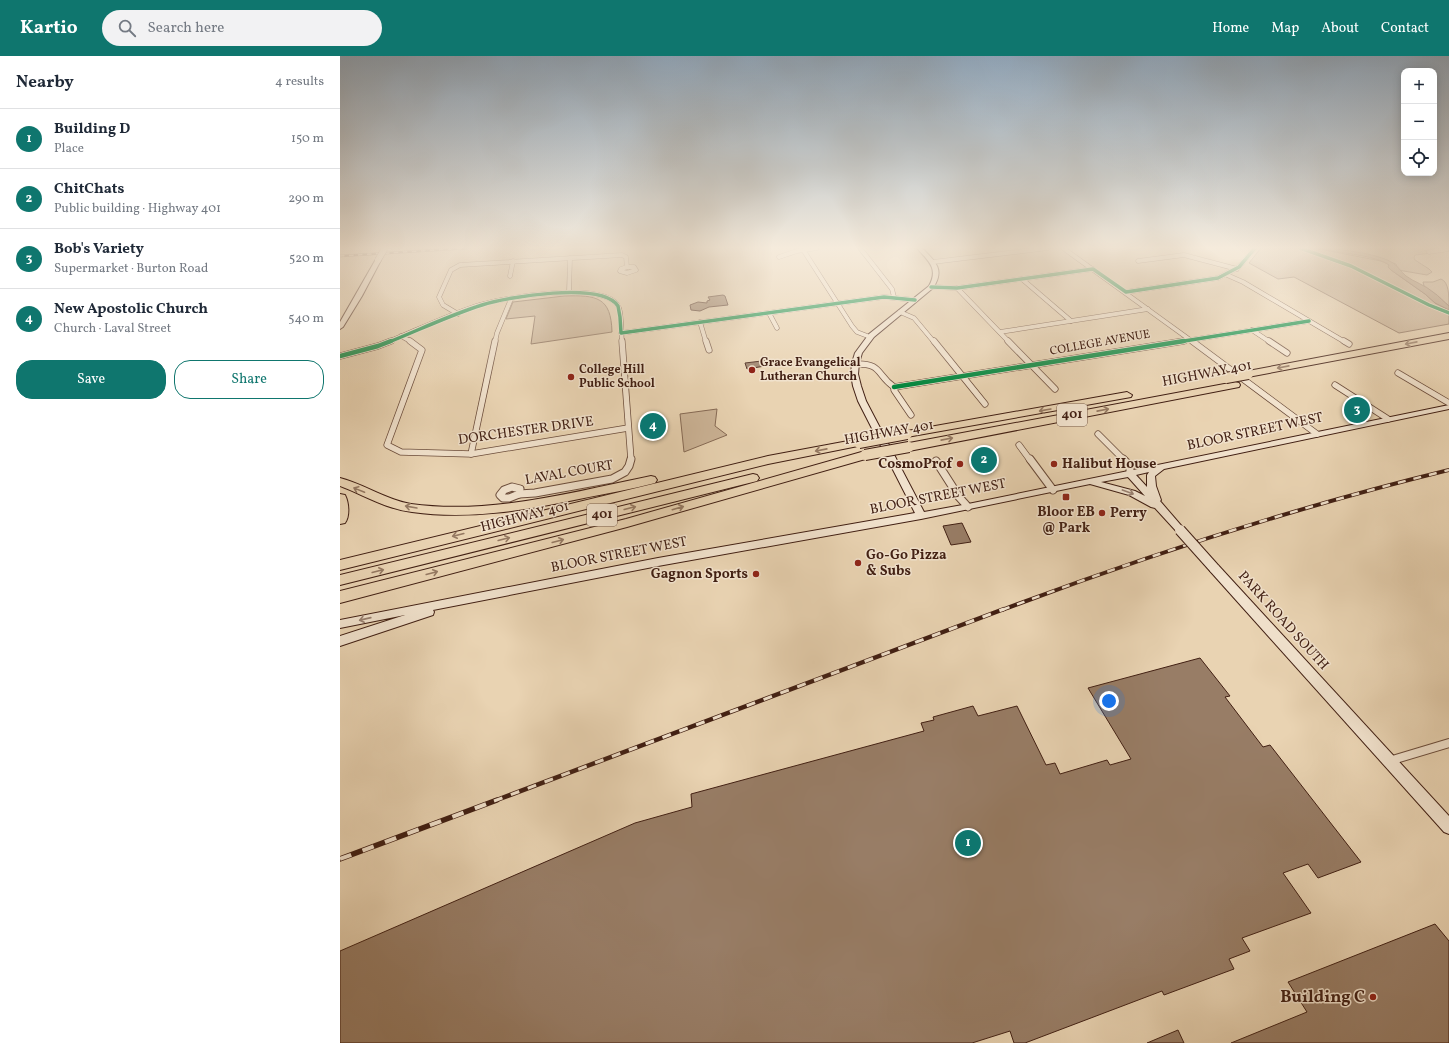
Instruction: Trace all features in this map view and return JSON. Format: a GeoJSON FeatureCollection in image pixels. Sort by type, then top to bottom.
{"type":"FeatureCollection","features":[{"type":"Feature","properties":{"kind":"highway","name":"HIGHWAY 401"},"geometry":{"type":"LineString","coordinates":[[340,580],[808,464],[862,449],[907,434],[1226,378],[1449,336]]}},
{"type":"Feature","properties":{"kind":"highway","name":"HIGHWAY 401"},"geometry":{"type":"LineString","coordinates":[[340,565],[768,460],[862,449],[909,446],[1449,345]]}},
{"type":"Feature","properties":{"kind":"highway"},"geometry":{"type":"LineString","coordinates":[[340,597],[627,523],[862,449]]}},
{"type":"Feature","properties":{"kind":"highway"},"geometry":{"type":"LineString","coordinates":[[340,482],[410,507],[441,510],[489,508],[543,502],[725,465],[768,460]]}},
{"type":"Feature","properties":{"kind":"highway"},"geometry":{"type":"LineString","coordinates":[[340,498],[342,509],[342,517],[340,520]]}},
{"type":"Feature","properties":{"kind":"main road"},"geometry":{"type":"LineString","coordinates":[[340,315],[354,294]]}},
{"type":"Feature","properties":{"kind":"main road"},"geometry":{"type":"LineString","coordinates":[[340,327],[360,294]]}},
{"type":"Feature","properties":{"kind":"main road"},"geometry":{"type":"LineString","coordinates":[[921,516],[857,390],[854,378],[855,364],[862,346],[870,337],[922,294]]}},
{"type":"Feature","properties":{"kind":"main road","name":"BLOOR STREET WEST"},"geometry":{"type":"LineString","coordinates":[[340,624],[431,608],[651,564],[968,507],[1449,407]]}},
{"type":"Feature","properties":{"kind":"main road"},"geometry":{"type":"LineString","coordinates":[[1161,509],[1152,490],[1151,475],[1164,467]]}},
{"type":"Feature","properties":{"kind":"main road","name":"PARK ROAD SOUTH"},"geometry":{"type":"LineString","coordinates":[[1130,474],[1449,827]]}},
{"type":"Feature","properties":{"kind":"main road"},"geometry":{"type":"LineString","coordinates":[[1092,482],[1132,493],[1161,509]]}},
{"type":"Feature","properties":{"kind":"main road"},"geometry":{"type":"LineString","coordinates":[[340,642],[415,618],[446,605]]}},
{"type":"Feature","properties":{"kind":"main road","name":"BLOOR STREET WEST"},"geometry":{"type":"LineString","coordinates":[[340,634],[387,622],[431,608]]}},
{"type":"Feature","properties":{"kind":"street"},"geometry":{"type":"LineString","coordinates":[[441,294],[439,298],[443,305],[458,314]]}},
{"type":"Feature","properties":{"kind":"street"},"geometry":{"type":"LineString","coordinates":[[340,356],[372,348],[482,305],[511,299],[552,294]]}},
{"type":"Feature","properties":{"kind":"street"},"geometry":{"type":"LineString","coordinates":[[595,294],[611,299],[618,306],[628,428]]}},
{"type":"Feature","properties":{"kind":"street"},"geometry":{"type":"LineString","coordinates":[[831,294],[857,332],[870,337]]}},
{"type":"Feature","properties":{"kind":"street"},"geometry":{"type":"LineString","coordinates":[[963,294],[1055,390]]}},
{"type":"Feature","properties":{"kind":"street"},"geometry":{"type":"LineString","coordinates":[[1040,294],[1071,321]]}},
{"type":"Feature","properties":{"kind":"street"},"geometry":{"type":"LineString","coordinates":[[1129,294],[1317,434]]}},
{"type":"Feature","properties":{"kind":"street"},"geometry":{"type":"LineString","coordinates":[[1264,294],[1349,344]]}},
{"type":"Feature","properties":{"kind":"street"},"geometry":{"type":"LineString","coordinates":[[621,333],[837,303],[894,297],[915,300]]}},
{"type":"Feature","properties":{"kind":"street"},"geometry":{"type":"LineString","coordinates":[[471,454],[497,333],[511,299]]}},
{"type":"Feature","properties":{"kind":"street"},"geometry":{"type":"LineString","coordinates":[[1000,332],[1148,309]]}},
{"type":"Feature","properties":{"kind":"street"},"geometry":{"type":"LineString","coordinates":[[900,312],[910,315],[920,323],[985,404]]}},
{"type":"Feature","properties":{"kind":"street"},"geometry":{"type":"LineString","coordinates":[[769,313],[777,328]]}},
{"type":"Feature","properties":{"kind":"street","name":"COLLEGE AVENUE"},"geometry":{"type":"LineString","coordinates":[[894,387],[1033,366],[1103,353],[1309,320]]}},
{"type":"Feature","properties":{"kind":"street"},"geometry":{"type":"LineString","coordinates":[[700,322],[709,350]]}},
{"type":"Feature","properties":{"kind":"street"},"geometry":{"type":"LineString","coordinates":[[1252,330],[1287,353]]}},
{"type":"Feature","properties":{"kind":"street","name":"DORCHESTER DRIVE"},"geometry":{"type":"LineString","coordinates":[[401,336],[416,344],[422,350],[388,440],[387,446],[401,452],[471,454],[628,428]]}},
{"type":"Feature","properties":{"kind":"street"},"geometry":{"type":"LineString","coordinates":[[855,364],[871,364],[877,368],[890,385],[894,387],[894,390],[911,415]]}},
{"type":"Feature","properties":{"kind":"street"},"geometry":{"type":"LineString","coordinates":[[1398,373],[1449,403]]}},
{"type":"Feature","properties":{"kind":"street"},"geometry":{"type":"LineString","coordinates":[[1334,385],[1388,419]]}},
{"type":"Feature","properties":{"kind":"street","name":"LAVAL COURT"},"geometry":{"type":"LineString","coordinates":[[518,494],[535,493],[608,480],[624,474],[631,462],[628,428]]}},
{"type":"Feature","properties":{"kind":"street","name":"PARK ROAD SOUTH"},"geometry":{"type":"LineString","coordinates":[[1098,434],[1130,466],[1130,474]]}},
{"type":"Feature","properties":{"kind":"street"},"geometry":{"type":"LineString","coordinates":[[1019,445],[1053,490]]}},
{"type":"Feature","properties":{"kind":"street"},"geometry":{"type":"LineString","coordinates":[[936,461],[959,497],[968,507]]}},
{"type":"Feature","properties":{"kind":"street"},"geometry":{"type":"LineString","coordinates":[[1389,761],[1449,743]]}},
{"type":"Feature","properties":{"kind":"shaded area"},"geometry":{"type":"Polygon","coordinates":[[[1326,294],[1425,294],[1435,303],[1449,310],[1449,324],[1399,333],[1326,294]]]}},
{"type":"Feature","properties":{"kind":"shaded area"},"geometry":{"type":"Polygon","coordinates":[[[1425,294],[1435,294],[1449,306],[1449,310],[1435,303],[1425,294]]]}},
{"type":"Feature","properties":{"kind":"shaded area"},"geometry":{"type":"Polygon","coordinates":[[[1434,294],[1449,294],[1449,306],[1434,294]]]}},
{"type":"Feature","properties":{"kind":"shaded area"},"geometry":{"type":"Polygon","coordinates":[[[564,296],[585,296],[600,300],[609,311],[612,332],[531,344],[535,316],[506,319],[513,302],[564,296]]]}},
{"type":"Feature","properties":{"kind":"shaded area"},"geometry":{"type":"Polygon","coordinates":[[[717,409],[715,426],[727,435],[684,452],[680,414],[717,409]]]}},
{"type":"Feature","properties":{"kind":"building"},"geometry":{"type":"Polygon","coordinates":[[[725,296],[728,305],[709,307],[700,311],[691,310],[690,305],[698,302],[707,303],[707,301],[710,300],[708,297],[725,296]]]}},
{"type":"Feature","properties":{"kind":"building"},"geometry":{"type":"Polygon","coordinates":[[[770,360],[771,365],[747,369],[745,363],[770,360]]]}},
{"type":"Feature","properties":{"kind":"building"},"geometry":{"type":"Polygon","coordinates":[[[962,523],[971,542],[951,545],[943,526],[962,523]]]}},
{"type":"Feature","properties":{"kind":"building"},"geometry":{"type":"Polygon","coordinates":[[[1200,658],[1230,696],[1225,697],[1263,747],[1270,745],[1361,862],[1318,878],[1308,864],[1283,873],[1311,913],[1242,938],[1250,951],[1229,959],[1234,969],[1164,995],[1162,991],[1025,1043],[1014,1043],[1010,1031],[972,1043],[340,1043],[340,951],[635,823],[692,807],[691,794],[924,731],[921,723],[934,720],[933,717],[973,706],[978,716],[1017,706],[1046,765],[1055,763],[1060,774],[1107,760],[1110,765],[1131,759],[1088,688],[1200,658]]]}},
{"type":"Feature","properties":{"kind":"building","name":"Building C"},"geometry":{"type":"Polygon","coordinates":[[[1435,924],[1449,941],[1449,1043],[1231,1043],[1307,1012],[1288,982],[1435,924]]]}},
{"type":"Feature","properties":{"kind":"building"},"geometry":{"type":"Polygon","coordinates":[[[1178,1030],[1184,1043],[1147,1043],[1178,1030]]]}},
{"type":"Feature","properties":{"kind":"railway"},"geometry":{"type":"LineString","coordinates":[[1002,610],[1112,570],[1223,533],[1392,484],[1449,470]]}},
{"type":"Feature","properties":{"kind":"railway"},"geometry":{"type":"LineString","coordinates":[[494,801],[1004,609]]}},
{"type":"Feature","properties":{"kind":"railway"},"geometry":{"type":"LineString","coordinates":[[340,859],[497,800]]}},
{"type":"Feature","properties":{"kind":"cycle path"},"geometry":{"type":"LineString","coordinates":[[340,356],[378,346],[482,305],[511,299],[550,294]]}},
{"type":"Feature","properties":{"kind":"cycle path"},"geometry":{"type":"LineString","coordinates":[[594,294],[606,297],[616,303],[619,309],[621,333],[884,297],[915,300]]}},
{"type":"Feature","properties":{"kind":"cycle path"},"geometry":{"type":"LineString","coordinates":[[1410,294],[1429,305],[1449,313]]}},
{"type":"Feature","properties":{"kind":"cycle path"},"geometry":{"type":"LineString","coordinates":[[894,387],[1309,321]]}},
{"type":"Feature","properties":{"kind":"place","name":"Grace Evangelical Lutheran Church"},"geometry":{"type":"Point","coordinates":[752,370]}},
{"type":"Feature","properties":{"kind":"place","name":"College Hill Public School"},"geometry":{"type":"Point","coordinates":[571,377]}},
{"type":"Feature","properties":{"kind":"place","name":"Bob's Variety"},"geometry":{"type":"Point","coordinates":[1357,410]}},
{"type":"Feature","properties":{"kind":"place","name":"New Apostolic Church"},"geometry":{"type":"Point","coordinates":[653,426]}},
{"type":"Feature","properties":{"kind":"place","name":"ChitChats"},"geometry":{"type":"Point","coordinates":[984,460]}},
{"type":"Feature","properties":{"kind":"place","name":"CosmoProf"},"geometry":{"type":"Point","coordinates":[960,464]}},
{"type":"Feature","properties":{"kind":"place","name":"Halibut House"},"geometry":{"type":"Point","coordinates":[1054,464]}},
{"type":"Feature","properties":{"kind":"place","name":"Bloor EB @ Park"},"geometry":{"type":"Point","coordinates":[1066,497]}},
{"type":"Feature","properties":{"kind":"place","name":"Perry"},"geometry":{"type":"Point","coordinates":[1102,513]}},
{"type":"Feature","properties":{"kind":"place","name":"Go-Go Pizza & Subs"},"geometry":{"type":"Point","coordinates":[858,563]}},
{"type":"Feature","properties":{"kind":"place","name":"Gagnon Sports"},"geometry":{"type":"Point","coordinates":[756,574]}},
{"type":"Feature","properties":{"kind":"place","name":"Building D"},"geometry":{"type":"Point","coordinates":[968,843]}},
{"type":"Feature","properties":{"kind":"place","name":"Building C"},"geometry":{"type":"Point","coordinates":[1373,997]}}]}
